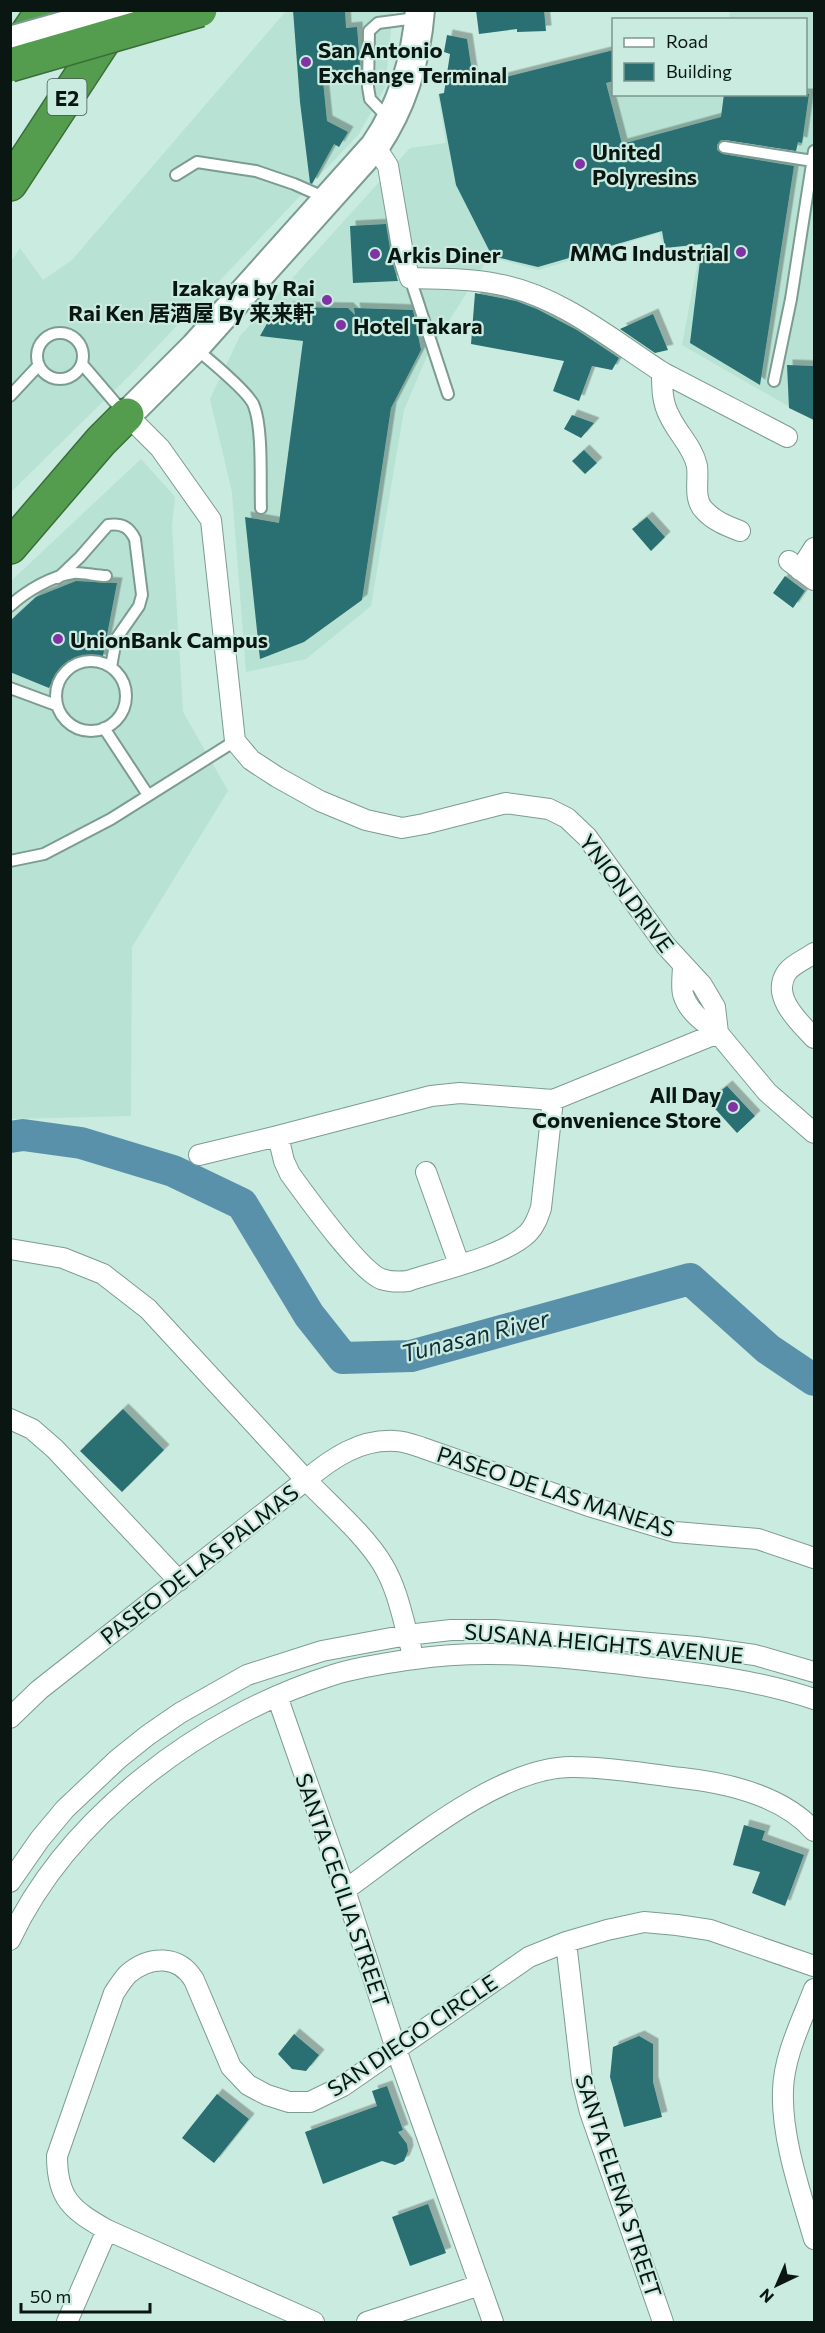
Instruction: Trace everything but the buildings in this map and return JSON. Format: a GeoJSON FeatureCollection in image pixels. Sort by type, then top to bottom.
{"type":"FeatureCollection","features":[{"type":"Feature","properties":{"kind":"highway"},"geometry":{"type":"LineString","coordinates":[[10,57],[43,10]]}},
{"type":"Feature","properties":{"kind":"highway","name":"E2"},"geometry":{"type":"LineString","coordinates":[[10,184],[122,10]]}},
{"type":"Feature","properties":{"kind":"highway"},"geometry":{"type":"LineString","coordinates":[[10,65],[200,10]]}},
{"type":"Feature","properties":{"kind":"highway"},"geometry":{"type":"LineString","coordinates":[[10,547],[101,441],[127,415]]}},
{"type":"Feature","properties":{"kind":"highway"},"geometry":{"type":"LineString","coordinates":[[10,513],[101,441]]}},
{"type":"Feature","properties":{"kind":"street"},"geometry":{"type":"LineString","coordinates":[[10,40],[122,10]]}},
{"type":"Feature","properties":{"kind":"street"},"geometry":{"type":"LineString","coordinates":[[235,741],[212,520],[160,448],[127,415],[195,347],[375,147],[392,122],[407,87],[419,30],[420,14]]}},
{"type":"Feature","properties":{"kind":"street"},"geometry":{"type":"LineString","coordinates":[[375,147],[388,166],[404,259],[410,278],[497,284],[531,294],[568,311],[662,372],[787,437]]}},
{"type":"Feature","properties":{"kind":"street"},"geometry":{"type":"LineString","coordinates":[[662,372],[662,395],[669,417],[694,455],[697,466],[698,498],[703,509],[723,525],[740,531]]}},
{"type":"Feature","properties":{"kind":"street"},"geometry":{"type":"LineString","coordinates":[[801,570],[814,548]]}},
{"type":"Feature","properties":{"kind":"street","name":"YNION DRIVE"},"geometry":{"type":"LineString","coordinates":[[235,741],[251,760],[320,801],[366,820],[402,828],[506,803],[549,809],[567,818],[587,837],[666,946],[709,996],[715,1007],[718,1033]]}},
{"type":"Feature","properties":{"kind":"street"},"geometry":{"type":"LineString","coordinates":[[814,953],[787,972],[783,980],[783,999],[814,1038]]}},
{"type":"Feature","properties":{"kind":"street"},"geometry":{"type":"LineString","coordinates":[[683,965],[683,994],[690,1007],[698,1017],[718,1033],[767,1092],[814,1133]]}},
{"type":"Feature","properties":{"kind":"street"},"geometry":{"type":"LineString","coordinates":[[199,1155],[431,1096],[460,1093],[553,1100],[718,1033]]}},
{"type":"Feature","properties":{"kind":"street"},"geometry":{"type":"LineString","coordinates":[[278,1136],[284,1161],[290,1174],[353,1254],[380,1278],[394,1282],[408,1281],[505,1248],[529,1232],[541,1208],[553,1100]]}},
{"type":"Feature","properties":{"kind":"street"},"geometry":{"type":"LineString","coordinates":[[426,1172],[459,1264]]}},
{"type":"Feature","properties":{"kind":"street"},"geometry":{"type":"LineString","coordinates":[[10,1249],[63,1258],[103,1274],[148,1310],[306,1480]]}},
{"type":"Feature","properties":{"kind":"street"},"geometry":{"type":"LineString","coordinates":[[10,1419],[32,1429],[55,1449],[179,1581]]}},
{"type":"Feature","properties":{"kind":"street","name":"PASEO DE LAS MANEAS"},"geometry":{"type":"LineString","coordinates":[[306,1480],[332,1459],[353,1448],[374,1442],[397,1441],[592,1507],[675,1532],[758,1539],[814,1558]]}},
{"type":"Feature","properties":{"kind":"street","name":"PASEO DE LAS PALMAS"},"geometry":{"type":"LineString","coordinates":[[10,1718],[39,1690],[306,1480],[383,1564],[395,1589],[414,1659]]}},
{"type":"Feature","properties":{"kind":"street","name":"SUSANA HEIGHTS AVENUE"},"geometry":{"type":"LineString","coordinates":[[10,1882],[40,1839],[88,1786],[118,1759],[180,1713],[248,1675],[322,1651],[407,1635],[451,1630],[495,1630],[598,1638],[755,1655],[814,1672]]}},
{"type":"Feature","properties":{"kind":"street","name":"SUSANA HEIGHTS AVENUE"},"geometry":{"type":"LineString","coordinates":[[11,1938],[41,1885],[66,1853],[138,1781],[234,1716],[334,1674],[414,1659],[493,1654],[605,1662],[742,1680],[814,1699]]}},
{"type":"Feature","properties":{"kind":"street","name":"SANTA CECILIA STREET"},"geometry":{"type":"LineString","coordinates":[[277,1696],[345,1890],[396,2049],[493,2322]]}},
{"type":"Feature","properties":{"kind":"street"},"geometry":{"type":"LineString","coordinates":[[345,1890],[476,1798],[509,1781],[540,1771],[572,1766],[719,1782],[770,1800],[807,1822],[814,1831]]}},
{"type":"Feature","properties":{"kind":"street","name":"SAN DIEGO CIRCLE"},"geometry":{"type":"LineString","coordinates":[[314,2322],[107,2230],[80,2214],[64,2198],[57,2177],[57,2156],[114,1993],[127,1974],[146,1963],[165,1959],[178,1963],[188,1970],[206,2006],[231,2067],[248,2085],[267,2095],[289,2102],[310,2102],[343,2086],[529,1957],[566,1942],[644,1922],[677,1925],[710,1930],[814,1966]]}},
{"type":"Feature","properties":{"kind":"street","name":"SANTA ELENA STREET"},"geometry":{"type":"LineString","coordinates":[[566,1942],[582,2080],[590,2112],[663,2322]]}},
{"type":"Feature","properties":{"kind":"street"},"geometry":{"type":"LineString","coordinates":[[814,1989],[789,2051],[783,2090],[788,2142],[814,2239]]}},
{"type":"Feature","properties":{"kind":"street"},"geometry":{"type":"LineString","coordinates":[[67,2322],[107,2230]]}},
{"type":"Feature","properties":{"kind":"street"},"geometry":{"type":"LineString","coordinates":[[367,2322],[480,2285]]}},
{"type":"Feature","properties":{"kind":"lane"},"geometry":{"type":"LineString","coordinates":[[392,122],[370,99],[368,87],[369,31],[378,23],[420,14]]}},
{"type":"Feature","properties":{"kind":"lane"},"geometry":{"type":"LineString","coordinates":[[724,147],[814,156],[791,299],[774,381]]}},
{"type":"Feature","properties":{"kind":"lane"},"geometry":{"type":"LineString","coordinates":[[176,175],[197,162],[255,171],[294,184],[329,200]]}},
{"type":"Feature","properties":{"kind":"lane"},"geometry":{"type":"LineString","coordinates":[[410,278],[448,394]]}},
{"type":"Feature","properties":{"kind":"lane"},"geometry":{"type":"LineString","coordinates":[[52,334],[67,334],[79,343],[82,349],[82,364],[72,376],[57,379],[44,372],[39,365],[37,358],[41,344],[52,334]]}},
{"type":"Feature","properties":{"kind":"lane"},"geometry":{"type":"LineString","coordinates":[[195,347],[222,370],[254,405],[259,436],[261,508]]}},
{"type":"Feature","properties":{"kind":"lane"},"geometry":{"type":"LineString","coordinates":[[82,364],[127,415]]}},
{"type":"Feature","properties":{"kind":"lane"},"geometry":{"type":"LineString","coordinates":[[10,396],[39,365]]}},
{"type":"Feature","properties":{"kind":"lane"},"geometry":{"type":"LineString","coordinates":[[58,578],[108,525],[125,526],[132,532],[135,539],[142,596],[134,614],[116,639],[111,667]]}},
{"type":"Feature","properties":{"kind":"lane"},"geometry":{"type":"LineString","coordinates":[[10,606],[18,598],[58,578],[75,573],[106,576]]}},
{"type":"Feature","properties":{"kind":"lane"},"geometry":{"type":"LineString","coordinates":[[92,660],[111,667],[123,681],[126,700],[119,717],[104,728],[90,731],[75,728],[63,719],[56,705],[56,686],[67,669],[79,662],[92,660]]}},
{"type":"Feature","properties":{"kind":"lane"},"geometry":{"type":"LineString","coordinates":[[10,688],[56,705]]}},
{"type":"Feature","properties":{"kind":"lane"},"geometry":{"type":"LineString","coordinates":[[104,728],[148,795]]}},
{"type":"Feature","properties":{"kind":"lane"},"geometry":{"type":"LineString","coordinates":[[10,861],[44,854],[111,819],[235,741]]}},
{"type":"Feature","properties":{"kind":"shaded area"},"geometry":{"type":"Polygon","coordinates":[[[286,11],[393,11],[385,87],[359,134],[132,373],[12,491],[10,263],[20,248],[43,280],[72,260],[286,11]]]}},
{"type":"Feature","properties":{"kind":"shaded area"},"geometry":{"type":"Polygon","coordinates":[[[730,11],[814,11],[814,421],[682,345],[701,245],[664,249],[659,233],[539,270],[489,257],[427,356],[404,410],[371,606],[306,659],[246,672],[232,492],[210,399],[240,336],[410,148],[446,143],[438,94],[612,49],[612,96],[807,96],[807,18],[729,18],[730,11]]]}},
{"type":"Feature","properties":{"kind":"shaded area"},"geometry":{"type":"Polygon","coordinates":[[[141,459],[175,497],[172,527],[183,712],[228,791],[132,947],[131,1116],[11,1119],[11,581],[141,459]]]}},
{"type":"Feature","properties":{"kind":"waterway","name":"Tunasan River"},"geometry":{"type":"LineString","coordinates":[[10,1137],[23,1135],[81,1143],[173,1171],[242,1204],[309,1315],[343,1358],[411,1356],[690,1279],[768,1349],[814,1380]]}},
{"type":"Feature","properties":{"kind":"place","name":"San Antonio Exchange Terminal"},"geometry":{"type":"Point","coordinates":[306,62]}},
{"type":"Feature","properties":{"kind":"place","name":"United Polyresins"},"geometry":{"type":"Point","coordinates":[580,164]}},
{"type":"Feature","properties":{"kind":"place","name":"MMG Industrial"},"geometry":{"type":"Point","coordinates":[741,252]}},
{"type":"Feature","properties":{"kind":"place","name":"Arkis Diner"},"geometry":{"type":"Point","coordinates":[375,254]}},
{"type":"Feature","properties":{"kind":"place","name":"Izakaya by Rai Rai Ken 居酒屋 By 来来軒"},"geometry":{"type":"Point","coordinates":[327,300]}},
{"type":"Feature","properties":{"kind":"place","name":"Hotel Takara"},"geometry":{"type":"Point","coordinates":[341,325]}},
{"type":"Feature","properties":{"kind":"place","name":"UnionBank Campus"},"geometry":{"type":"Point","coordinates":[58,639]}},
{"type":"Feature","properties":{"kind":"place","name":"All Day Convenience Store"},"geometry":{"type":"Point","coordinates":[733,1107]}}]}
